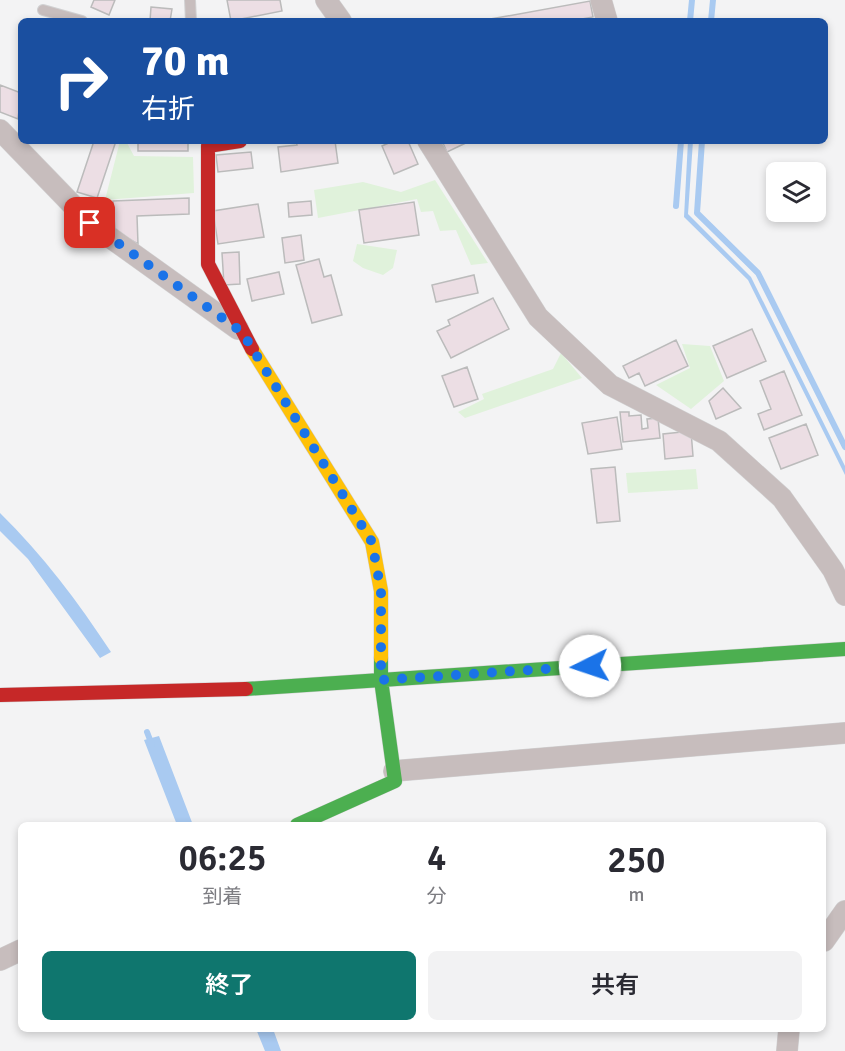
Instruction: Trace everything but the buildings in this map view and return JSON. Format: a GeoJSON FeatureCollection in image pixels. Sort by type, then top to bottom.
{"type":"FeatureCollection","features":[{"type":"Feature","properties":{"kind":"street"},"geometry":{"type":"LineString","coordinates":[[326,0],[339,18]]}},
{"type":"Feature","properties":{"kind":"street"},"geometry":{"type":"LineString","coordinates":[[601,0],[606,18]]}},
{"type":"Feature","properties":{"kind":"street"},"geometry":{"type":"LineString","coordinates":[[0,130],[90,223],[242,332]]}},
{"type":"Feature","properties":{"kind":"street"},"geometry":{"type":"LineString","coordinates":[[208,144],[208,264],[242,332],[372,542],[381,591],[381,680],[395,781],[304,822]]}},
{"type":"Feature","properties":{"kind":"street"},"geometry":{"type":"LineString","coordinates":[[430,144],[538,317],[610,385],[719,441],[782,498],[837,566],[845,595]]}},
{"type":"Feature","properties":{"kind":"street"},"geometry":{"type":"LineString","coordinates":[[0,695],[99,695],[381,680],[845,650]]}},
{"type":"Feature","properties":{"kind":"street"},"geometry":{"type":"LineString","coordinates":[[394,771],[845,733]]}},
{"type":"Feature","properties":{"kind":"street"},"geometry":{"type":"LineString","coordinates":[[826,938],[845,911]]}},
{"type":"Feature","properties":{"kind":"street"},"geometry":{"type":"LineString","coordinates":[[0,960],[18,951]]}},
{"type":"Feature","properties":{"kind":"street"},"geometry":{"type":"LineString","coordinates":[[787,1051],[789,1032]]}},
{"type":"Feature","properties":{"kind":"lane"},"geometry":{"type":"LineString","coordinates":[[190,0],[192,18]]}},
{"type":"Feature","properties":{"kind":"lane"},"geometry":{"type":"LineString","coordinates":[[43,10],[71,18]]}},
{"type":"Feature","properties":{"kind":"green space"},"geometry":{"type":"Polygon","coordinates":[[[119,144],[128,144],[134,156],[193,157],[194,193],[105,200],[119,144]]]}},
{"type":"Feature","properties":{"kind":"green space"},"geometry":{"type":"Polygon","coordinates":[[[435,180],[488,263],[471,265],[456,230],[440,231],[433,211],[421,212],[417,199],[318,218],[314,190],[363,182],[401,192],[435,180]]]}},
{"type":"Feature","properties":{"kind":"green space"},"geometry":{"type":"Polygon","coordinates":[[[357,244],[397,250],[393,268],[383,275],[363,268],[353,261],[357,244]]]}},
{"type":"Feature","properties":{"kind":"green space"},"geometry":{"type":"Polygon","coordinates":[[[682,344],[710,346],[724,381],[691,409],[656,385],[690,368],[682,344]]]}},
{"type":"Feature","properties":{"kind":"green space"},"geometry":{"type":"Polygon","coordinates":[[[561,353],[582,378],[465,418],[458,412],[484,399],[482,394],[553,369],[561,353]]]}},
{"type":"Feature","properties":{"kind":"green space"},"geometry":{"type":"Polygon","coordinates":[[[696,469],[698,489],[628,493],[626,473],[696,469]]]}},
{"type":"Feature","properties":{"kind":"water"},"geometry":{"type":"Polygon","coordinates":[[[688,144],[693,144],[688,214],[751,277],[845,466],[845,475],[748,280],[684,217],[688,144]]]}},
{"type":"Feature","properties":{"kind":"water"},"geometry":{"type":"Polygon","coordinates":[[[0,513],[31,545],[59,580],[111,652],[100,658],[28,559],[0,531],[0,513]]]}},
{"type":"Feature","properties":{"kind":"water"},"geometry":{"type":"Polygon","coordinates":[[[159,736],[192,822],[176,822],[144,740],[159,736]]]}},
{"type":"Feature","properties":{"kind":"water"},"geometry":{"type":"Polygon","coordinates":[[[257,1032],[274,1032],[281,1051],[265,1051],[257,1032]]]}},
{"type":"Feature","properties":{"kind":"waterway"},"geometry":{"type":"LineString","coordinates":[[690,18],[692,0]]}},
{"type":"Feature","properties":{"kind":"waterway"},"geometry":{"type":"LineString","coordinates":[[711,18],[713,0]]}},
{"type":"Feature","properties":{"kind":"waterway"},"geometry":{"type":"LineString","coordinates":[[676,206],[681,144]]}},
{"type":"Feature","properties":{"kind":"waterway"},"geometry":{"type":"LineString","coordinates":[[702,144],[697,213],[758,273],[845,447]]}},
{"type":"Feature","properties":{"kind":"waterway"},"geometry":{"type":"LineString","coordinates":[[147,732],[152,745]]}},
{"type":"Feature","properties":{"kind":"traffic: fast"},"geometry":{"type":"LineString","coordinates":[[246,689],[845,649]]}},
{"type":"Feature","properties":{"kind":"traffic: fast"},"geometry":{"type":"LineString","coordinates":[[304,822],[395,781],[381,680],[381,658]]}},
{"type":"Feature","properties":{"kind":"traffic: slow"},"geometry":{"type":"LineString","coordinates":[[252,349],[372,542],[381,591],[381,658]]}},
{"type":"Feature","properties":{"kind":"traffic: jam"},"geometry":{"type":"LineString","coordinates":[[221,144],[208,146],[208,264],[252,349]]}},
{"type":"Feature","properties":{"kind":"traffic: jam"},"geometry":{"type":"LineString","coordinates":[[0,695],[246,689]]}},
{"type":"Feature","properties":{"kind":"route"},"geometry":{"type":"LineString","coordinates":[[90,223],[242,332],[372,542],[381,591],[381,680],[590,666]]}}]}
